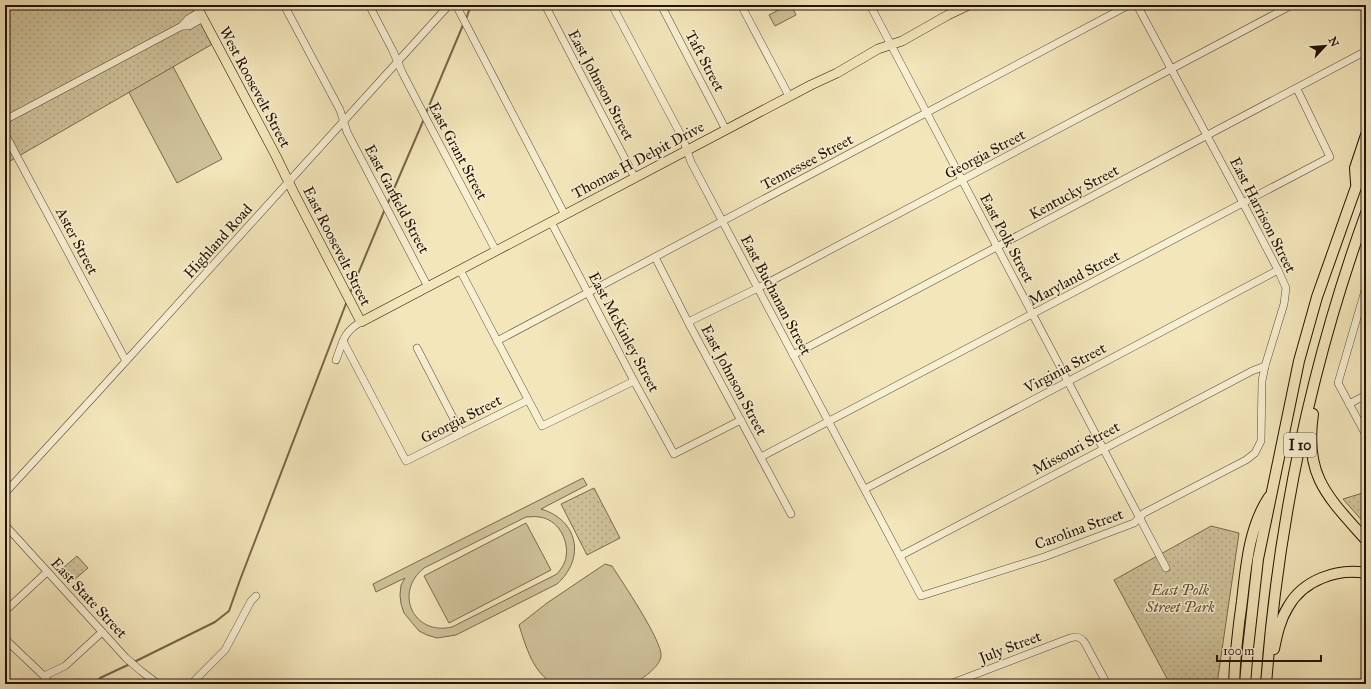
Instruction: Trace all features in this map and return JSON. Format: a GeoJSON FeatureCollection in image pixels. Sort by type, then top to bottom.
{"type":"FeatureCollection","features":[{"type":"Feature","properties":{"kind":"highway"},"geometry":{"type":"LineString","coordinates":[[1356,186],[1355,168],[1366,135]]}},
{"type":"Feature","properties":{"kind":"highway","name":"I 10"},"geometry":{"type":"LineString","coordinates":[[1245,684],[1258,559],[1299,361],[1317,298],[1366,159]]}},
{"type":"Feature","properties":{"kind":"highway","name":"I 10"},"geometry":{"type":"LineString","coordinates":[[1266,684],[1275,583],[1289,497],[1305,421],[1319,361],[1366,214]]}},
{"type":"Feature","properties":{"kind":"highway"},"geometry":{"type":"LineString","coordinates":[[1319,361],[1310,434],[1313,462],[1318,477],[1326,492],[1337,508],[1366,540]]}},
{"type":"Feature","properties":{"kind":"highway"},"geometry":{"type":"LineString","coordinates":[[1234,684],[1236,645],[1250,543],[1261,508],[1272,492]]}},
{"type":"Feature","properties":{"kind":"highway"},"geometry":{"type":"LineString","coordinates":[[1266,684],[1279,626],[1292,601],[1305,588],[1322,578],[1340,573],[1366,573]]}},
{"type":"Feature","properties":{"kind":"main road","name":"Thomas H Delpit Drive"},"geometry":{"type":"LineString","coordinates":[[361,322],[789,96],[837,73],[878,49],[902,41],[969,5]]}},
{"type":"Feature","properties":{"kind":"main road","name":"West Roosevelt Street"},"geometry":{"type":"LineString","coordinates":[[200,12],[289,182]]}},
{"type":"Feature","properties":{"kind":"main road","name":"East Roosevelt Street"},"geometry":{"type":"LineString","coordinates":[[289,182],[361,322]]}},
{"type":"Feature","properties":{"kind":"street","name":"East Garfield Street"},"geometry":{"type":"LineString","coordinates":[[284,5],[340,110],[347,132],[428,287]]}},
{"type":"Feature","properties":{"kind":"street","name":"East Grant Street"},"geometry":{"type":"LineString","coordinates":[[369,5],[418,104],[496,251]]}},
{"type":"Feature","properties":{"kind":"street","name":"Highland Road"},"geometry":{"type":"LineString","coordinates":[[5,493],[449,5]]}},
{"type":"Feature","properties":{"kind":"street","name":"East Johnson Street"},"geometry":{"type":"LineString","coordinates":[[545,5],[635,178]]}},
{"type":"Feature","properties":{"kind":"street","name":"East Buchanan Street"},"geometry":{"type":"LineString","coordinates":[[612,5],[683,139],[691,162],[921,596]]}},
{"type":"Feature","properties":{"kind":"street","name":"Taft Street"},"geometry":{"type":"LineString","coordinates":[[660,5],[726,130]]}},
{"type":"Feature","properties":{"kind":"street"},"geometry":{"type":"LineString","coordinates":[[741,5],[789,96]]}},
{"type":"Feature","properties":{"kind":"street","name":"East Polk Street"},"geometry":{"type":"LineString","coordinates":[[870,5],[1166,568]]}},
{"type":"Feature","properties":{"kind":"street","name":"Tennessee Street"},"geometry":{"type":"LineString","coordinates":[[497,341],[1129,5]]}},
{"type":"Feature","properties":{"kind":"street","name":"East Harrison Street"},"geometry":{"type":"LineString","coordinates":[[1137,5],[1170,70],[1207,136],[1284,282],[1286,295],[1265,366],[1261,397],[1260,441],[1255,453]]}},
{"type":"Feature","properties":{"kind":"street","name":"Georgia Street"},"geometry":{"type":"LineString","coordinates":[[688,322],[758,288],[1292,5]]}},
{"type":"Feature","properties":{"kind":"street"},"geometry":{"type":"LineString","coordinates":[[458,9],[565,215]]}},
{"type":"Feature","properties":{"kind":"street"},"geometry":{"type":"LineString","coordinates":[[5,120],[182,26],[189,26],[200,12]]}},
{"type":"Feature","properties":{"kind":"street","name":"Kentucky Street"},"geometry":{"type":"LineString","coordinates":[[793,356],[1366,52]]}},
{"type":"Feature","properties":{"kind":"street","name":"Maryland Street"},"geometry":{"type":"LineString","coordinates":[[761,457],[1330,157],[1297,89]]}},
{"type":"Feature","properties":{"kind":"street","name":"Aster Street"},"geometry":{"type":"LineString","coordinates":[[5,134],[126,361]]}},
{"type":"Feature","properties":{"kind":"street","name":"East McKinley Street"},"geometry":{"type":"LineString","coordinates":[[551,222],[674,454],[741,420]]}},
{"type":"Feature","properties":{"kind":"street","name":"East Johnson Street"},"geometry":{"type":"LineString","coordinates":[[655,257],[688,322],[791,514]]}},
{"type":"Feature","properties":{"kind":"street"},"geometry":{"type":"LineString","coordinates":[[460,270],[542,426],[634,381]]}},
{"type":"Feature","properties":{"kind":"street","name":"Virginia Street"},"geometry":{"type":"LineString","coordinates":[[865,489],[1278,270]]}},
{"type":"Feature","properties":{"kind":"street"},"geometry":{"type":"LineString","coordinates":[[1366,287],[1338,383],[1366,435]]}},
{"type":"Feature","properties":{"kind":"street"},"geometry":{"type":"LineString","coordinates":[[1358,313],[1366,309]]}},
{"type":"Feature","properties":{"kind":"street","name":"Thomas H Delpit Drive"},"geometry":{"type":"LineString","coordinates":[[336,360],[343,341],[351,328],[361,322]]}},
{"type":"Feature","properties":{"kind":"street","name":"Georgia Street"},"geometry":{"type":"LineString","coordinates":[[343,341],[406,461],[528,400]]}},
{"type":"Feature","properties":{"kind":"street"},"geometry":{"type":"LineString","coordinates":[[417,348],[461,433]]}},
{"type":"Feature","properties":{"kind":"street","name":"Missouri Street"},"geometry":{"type":"LineString","coordinates":[[900,556],[1245,374],[1265,366]]}},
{"type":"Feature","properties":{"kind":"street"},"geometry":{"type":"LineString","coordinates":[[1349,404],[1366,395]]}},
{"type":"Feature","properties":{"kind":"street","name":"Carolina Street"},"geometry":{"type":"LineString","coordinates":[[921,596],[1074,546],[1134,523],[1144,513],[1241,463],[1255,453]]}},
{"type":"Feature","properties":{"kind":"street","name":"East State Street"},"geometry":{"type":"LineString","coordinates":[[5,525],[126,658],[157,684]]}},
{"type":"Feature","properties":{"kind":"street"},"geometry":{"type":"LineString","coordinates":[[5,611],[47,572]]}},
{"type":"Feature","properties":{"kind":"street"},"geometry":{"type":"LineString","coordinates":[[191,684],[225,650],[251,602],[256,596]]}},
{"type":"Feature","properties":{"kind":"street"},"geometry":{"type":"LineString","coordinates":[[44,676],[65,666],[102,632]]}},
{"type":"Feature","properties":{"kind":"street","name":"July Street"},"geometry":{"type":"LineString","coordinates":[[950,684],[1070,638],[1079,637],[1085,643],[1107,684]]}},
{"type":"Feature","properties":{"kind":"street"},"geometry":{"type":"LineString","coordinates":[[5,639],[44,676],[50,684]]}},
{"type":"Feature","properties":{"kind":"green space"},"geometry":{"type":"Polygon","coordinates":[[[5,5],[196,5],[216,42],[5,164],[5,5]]]}},
{"type":"Feature","properties":{"kind":"green space"},"geometry":{"type":"Polygon","coordinates":[[[788,5],[791,5],[796,15],[775,26],[769,15],[788,5]]]}},
{"type":"Feature","properties":{"kind":"green space"},"geometry":{"type":"Polygon","coordinates":[[[169,59],[222,159],[177,183],[124,83],[169,59]]]}},
{"type":"Feature","properties":{"kind":"green space"},"geometry":{"type":"Polygon","coordinates":[[[583,478],[587,485],[541,509],[554,514],[563,522],[570,531],[574,541],[572,563],[566,574],[557,584],[456,635],[437,638],[419,631],[404,613],[401,604],[401,585],[405,578],[376,592],[373,584],[583,478]],[[526,517],[424,568],[415,578],[410,589],[409,600],[412,610],[418,619],[427,625],[439,628],[452,627],[557,574],[564,564],[566,557],[566,544],[561,531],[552,522],[546,519],[526,517]]]}},
{"type":"Feature","properties":{"kind":"green space"},"geometry":{"type":"Polygon","coordinates":[[[594,488],[620,538],[587,555],[561,504],[594,488]]]}},
{"type":"Feature","properties":{"kind":"green space"},"geometry":{"type":"Polygon","coordinates":[[[1366,492],[1366,525],[1343,499],[1366,492]]]}},
{"type":"Feature","properties":{"kind":"green space"},"geometry":{"type":"Polygon","coordinates":[[[526,523],[551,570],[449,623],[424,576],[526,523]]]}},
{"type":"Feature","properties":{"kind":"green space","name":"East Polk Street Park"},"geometry":{"type":"Polygon","coordinates":[[[1211,526],[1239,533],[1217,684],[1170,684],[1114,580],[1211,526]]]}},
{"type":"Feature","properties":{"kind":"green space"},"geometry":{"type":"Polygon","coordinates":[[[77,556],[88,568],[74,580],[63,568],[77,556]]]}},
{"type":"Feature","properties":{"kind":"green space"},"geometry":{"type":"Polygon","coordinates":[[[605,564],[612,566],[649,625],[660,649],[660,660],[650,672],[633,684],[554,684],[541,673],[531,659],[519,625],[547,603],[605,564]]]}},
{"type":"Feature","properties":{"kind":"waterway"},"geometry":{"type":"LineString","coordinates":[[466,19],[471,5]]}},
{"type":"Feature","properties":{"kind":"waterway"},"geometry":{"type":"LineString","coordinates":[[426,113],[463,25]]}},
{"type":"Feature","properties":{"kind":"waterway"},"geometry":{"type":"LineString","coordinates":[[387,205],[424,119]]}},
{"type":"Feature","properties":{"kind":"waterway"},"geometry":{"type":"LineString","coordinates":[[350,293],[385,209]]}},
{"type":"Feature","properties":{"kind":"waterway"},"geometry":{"type":"LineString","coordinates":[[134,662],[215,622],[229,611],[347,301]]}},
{"type":"Feature","properties":{"kind":"waterway"},"geometry":{"type":"LineString","coordinates":[[96,684],[100,678],[130,664]]}}]}
